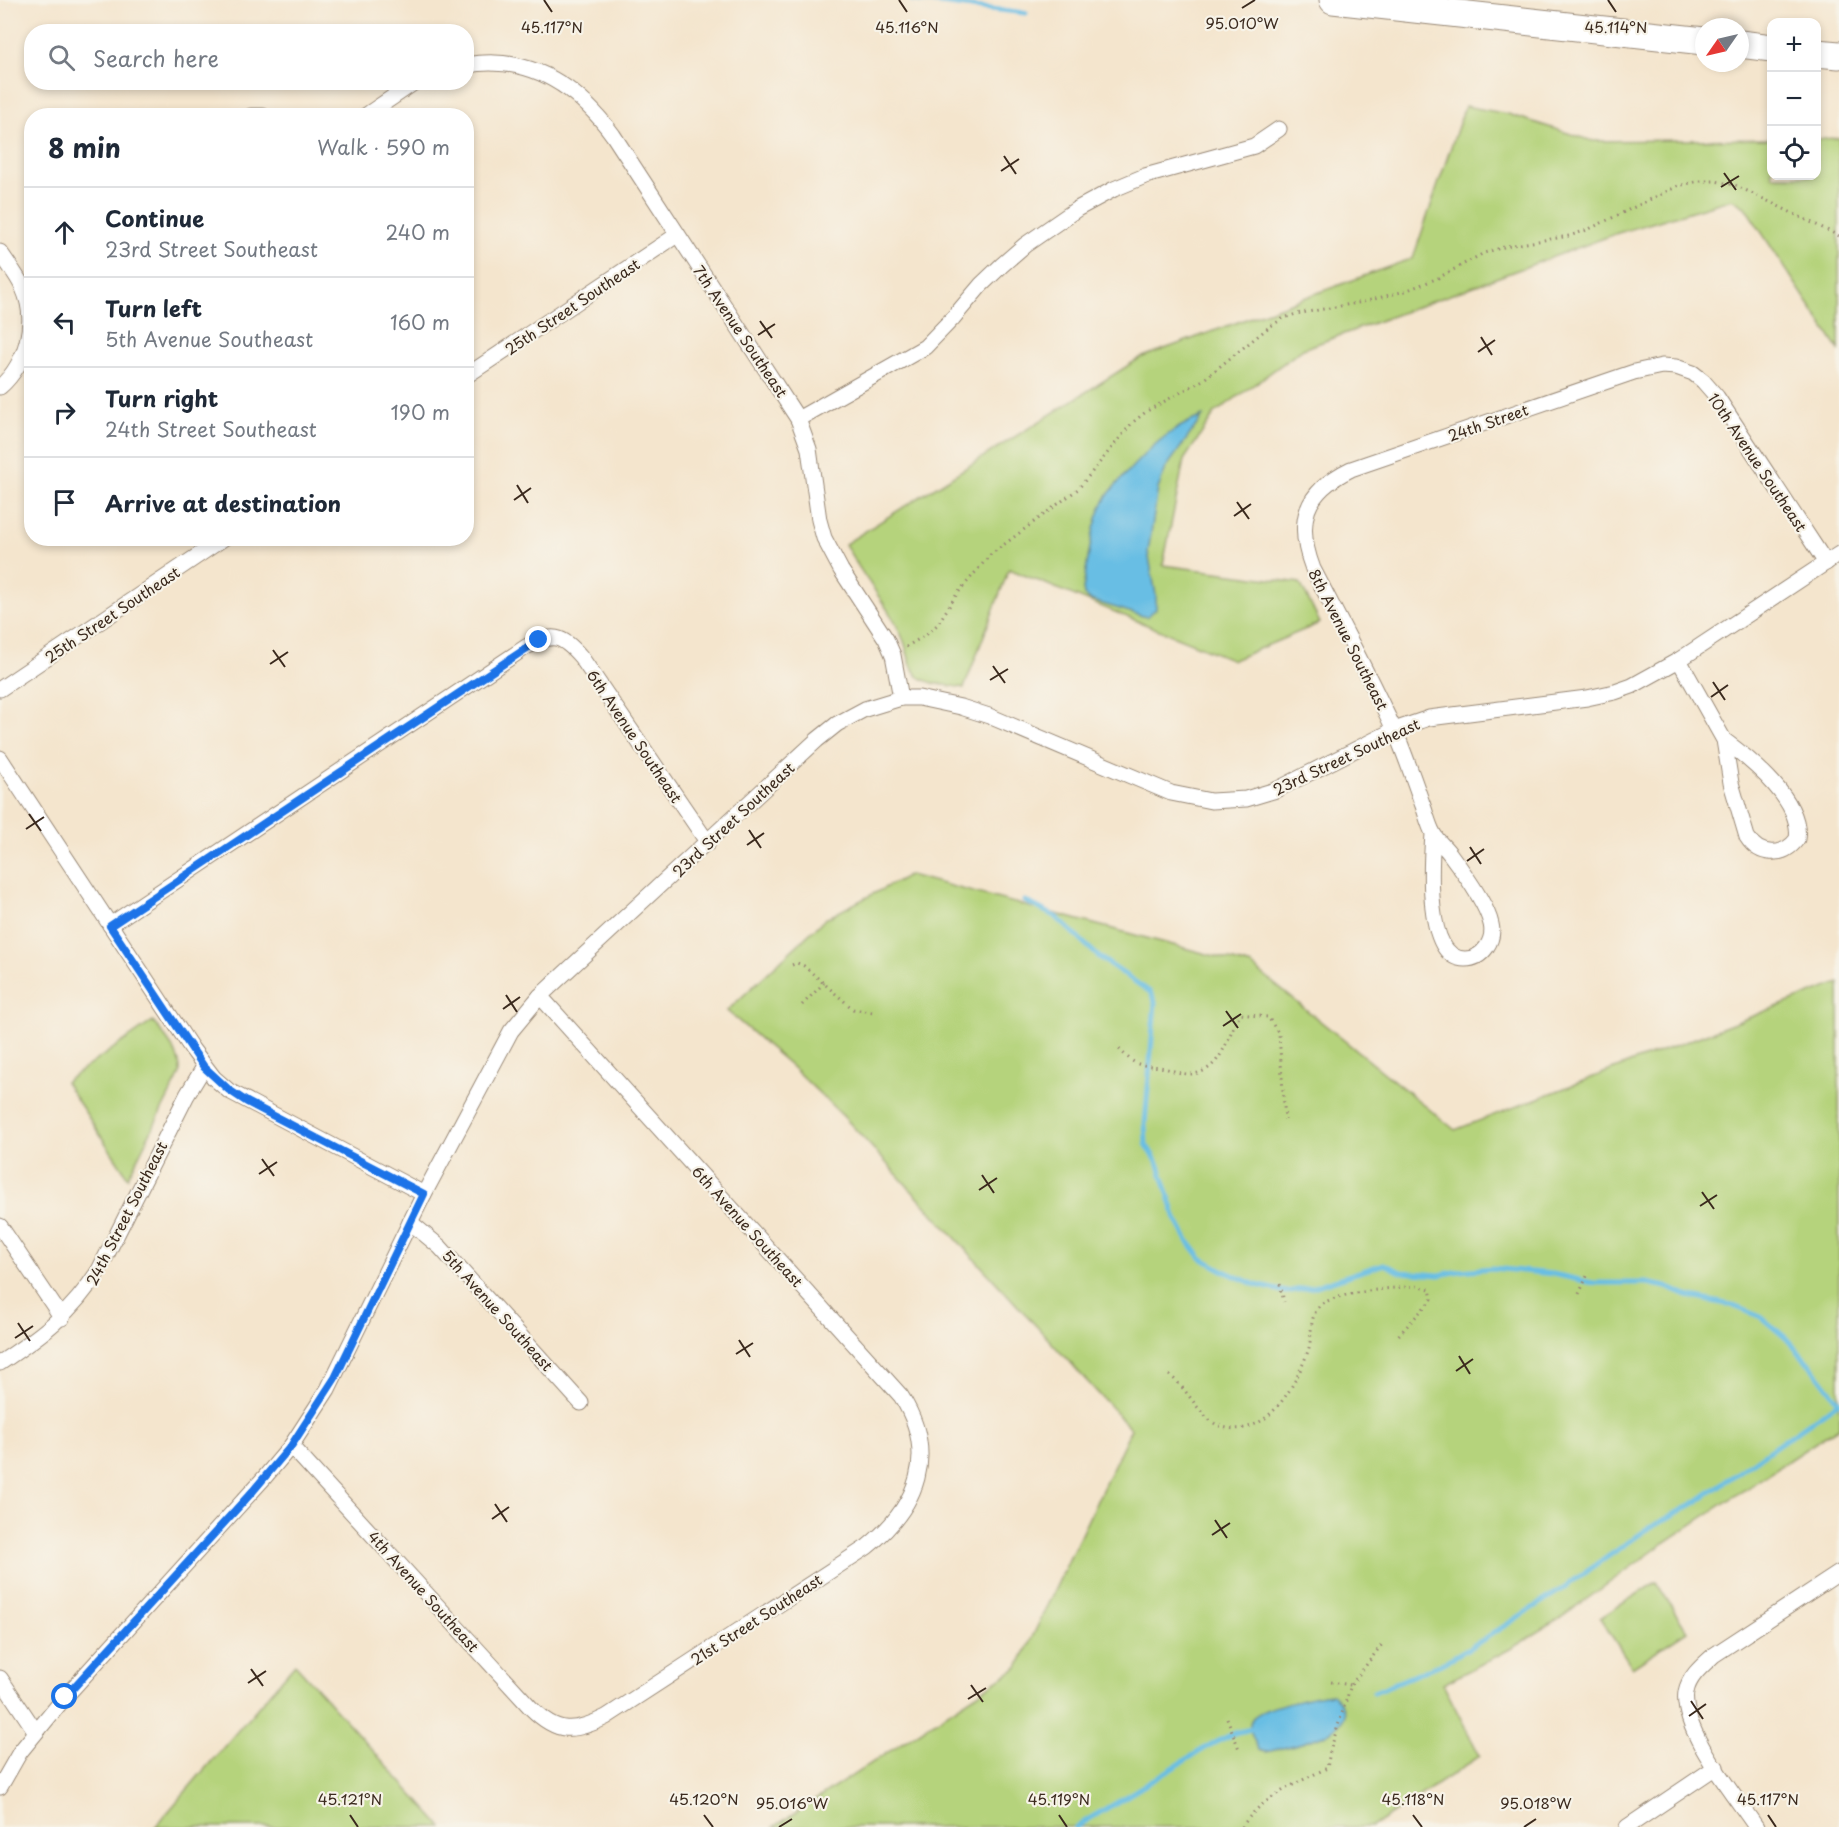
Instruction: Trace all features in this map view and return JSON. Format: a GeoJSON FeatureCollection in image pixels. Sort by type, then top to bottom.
{"type":"FeatureCollection","features":[{"type":"Feature","properties":{"kind":"highway"},"geometry":{"type":"LineString","coordinates":[[1333,0],[1695,39]]}},
{"type":"Feature","properties":{"kind":"highway"},"geometry":{"type":"LineString","coordinates":[[1749,45],[1767,47]]}},
{"type":"Feature","properties":{"kind":"highway"},"geometry":{"type":"LineString","coordinates":[[1821,53],[1839,55]]}},
{"type":"Feature","properties":{"kind":"street","name":"7th Avenue Southeast"},"geometry":{"type":"LineString","coordinates":[[474,64],[490,63],[517,66],[560,82],[595,112],[612,135],[798,419],[809,449],[819,520],[824,538],[841,570],[882,631],[893,654],[901,698]]}},
{"type":"Feature","properties":{"kind":"street"},"geometry":{"type":"LineString","coordinates":[[377,108],[403,90]]}},
{"type":"Feature","properties":{"kind":"street"},"geometry":{"type":"LineString","coordinates":[[798,419],[925,347],[1002,265],[1025,245],[1077,209],[1114,189],[1145,176],[1254,146],[1279,129]]}},
{"type":"Feature","properties":{"kind":"street","name":"25th Street Southeast"},"geometry":{"type":"LineString","coordinates":[[474,371],[677,235]]}},
{"type":"Feature","properties":{"kind":"street"},"geometry":{"type":"LineString","coordinates":[[0,252],[24,292]]}},
{"type":"Feature","properties":{"kind":"street"},"geometry":{"type":"LineString","coordinates":[[0,387],[18,366],[24,351]]}},
{"type":"Feature","properties":{"kind":"street","name":"24th Street"},"geometry":{"type":"LineString","coordinates":[[1308,508],[1322,487],[1351,469],[1634,372],[1662,366],[1683,369]]}},
{"type":"Feature","properties":{"kind":"street","name":"10th Avenue Southeast"},"geometry":{"type":"LineString","coordinates":[[1683,369],[1703,381],[1717,398],[1826,563]]}},
{"type":"Feature","properties":{"kind":"street","name":"8th Avenue Southeast"},"geometry":{"type":"LineString","coordinates":[[1308,508],[1303,535],[1309,559],[1394,730],[1411,770],[1433,834],[1431,872],[1438,933],[1449,954],[1457,958],[1471,958],[1481,954],[1491,940],[1491,923],[1487,911],[1464,874],[1433,834]]}},
{"type":"Feature","properties":{"kind":"street","name":"25th Street Southeast"},"geometry":{"type":"LineString","coordinates":[[0,689],[212,546]]}},
{"type":"Feature","properties":{"kind":"street","name":"23rd Street Southeast"},"geometry":{"type":"LineString","coordinates":[[0,1787],[9,1768],[65,1697],[253,1491],[291,1446],[335,1378],[424,1194],[511,1031],[540,996],[830,729],[865,709],[901,698],[919,698],[961,706],[989,716],[1154,786],[1183,796],[1211,801],[1246,799],[1268,793],[1394,730],[1441,715],[1605,694],[1632,686],[1679,660],[1839,554]]}},
{"type":"Feature","properties":{"kind":"street","name":"6th Avenue Southeast"},"geometry":{"type":"LineString","coordinates":[[110,926],[526,647],[539,640],[556,637],[564,639],[580,657],[708,843]]}},
{"type":"Feature","properties":{"kind":"street"},"geometry":{"type":"LineString","coordinates":[[1679,660],[1724,740],[1731,783],[1747,837],[1752,844],[1765,852],[1784,851],[1797,839],[1798,825],[1794,812],[1765,776],[1745,756],[1724,740]]}},
{"type":"Feature","properties":{"kind":"street"},"geometry":{"type":"LineString","coordinates":[[0,758],[204,1067],[221,1084],[247,1102],[424,1194]]}},
{"type":"Feature","properties":{"kind":"street","name":"6th Avenue Southeast"},"geometry":{"type":"LineString","coordinates":[[540,996],[901,1396],[908,1407],[918,1437],[918,1473]]}},
{"type":"Feature","properties":{"kind":"street","name":"24th Street Southeast"},"geometry":{"type":"LineString","coordinates":[[0,1363],[62,1318],[99,1270],[187,1095],[204,1067]]}},
{"type":"Feature","properties":{"kind":"street","name":"5th Avenue Southeast"},"geometry":{"type":"LineString","coordinates":[[410,1222],[440,1247],[581,1403]]}},
{"type":"Feature","properties":{"kind":"street"},"geometry":{"type":"LineString","coordinates":[[0,1226],[62,1318]]}},
{"type":"Feature","properties":{"kind":"street","name":"4th Avenue Southeast"},"geometry":{"type":"LineString","coordinates":[[291,1446],[531,1708],[552,1725],[562,1729]]}},
{"type":"Feature","properties":{"kind":"street","name":"21st Street Southeast"},"geometry":{"type":"LineString","coordinates":[[562,1729],[586,1726],[606,1717],[867,1547],[886,1531],[904,1509],[915,1486],[918,1473]]}},
{"type":"Feature","properties":{"kind":"street"},"geometry":{"type":"LineString","coordinates":[[1756,1827],[1692,1727],[1686,1706],[1686,1691],[1696,1672],[1714,1655],[1839,1573]]}},
{"type":"Feature","properties":{"kind":"street"},"geometry":{"type":"LineString","coordinates":[[0,1678],[36,1732]]}},
{"type":"Feature","properties":{"kind":"street"},"geometry":{"type":"LineString","coordinates":[[1627,1827],[1716,1767]]}},
{"type":"Feature","properties":{"kind":"path"},"geometry":{"type":"LineString","coordinates":[[893,654],[921,639],[937,625],[957,594],[990,555],[1078,489],[1132,423],[1147,411],[1203,380],[1269,327],[1284,318],[1406,291],[1438,278],[1484,253],[1507,246],[1546,241],[1587,230],[1678,186],[1699,181],[1735,185],[1839,236]]}},
{"type":"Feature","properties":{"kind":"path"},"geometry":{"type":"LineString","coordinates":[[792,965],[797,963],[804,966],[853,1009],[873,1012]]}},
{"type":"Feature","properties":{"kind":"path"},"geometry":{"type":"LineString","coordinates":[[802,1005],[824,983]]}},
{"type":"Feature","properties":{"kind":"path"},"geometry":{"type":"LineString","coordinates":[[1119,1049],[1132,1063],[1140,1066],[1160,1067],[1191,1074],[1203,1071],[1218,1059],[1227,1045],[1231,1029],[1240,1014],[1268,1017],[1279,1034],[1285,1120]]}},
{"type":"Feature","properties":{"kind":"path"},"geometry":{"type":"LineString","coordinates":[[1579,1294],[1588,1274]]}},
{"type":"Feature","properties":{"kind":"path"},"geometry":{"type":"LineString","coordinates":[[1280,1284],[1284,1302]]}},
{"type":"Feature","properties":{"kind":"path"},"geometry":{"type":"LineString","coordinates":[[1169,1375],[1178,1381],[1207,1419],[1219,1426],[1234,1429],[1248,1427],[1262,1421],[1275,1411],[1282,1401],[1299,1373],[1309,1349],[1311,1325],[1318,1307],[1331,1298],[1416,1286],[1430,1289],[1432,1299],[1396,1338]]}},
{"type":"Feature","properties":{"kind":"path"},"geometry":{"type":"LineString","coordinates":[[1242,1827],[1253,1812],[1273,1797],[1327,1768],[1330,1751],[1352,1685],[1383,1643]]}},
{"type":"Feature","properties":{"kind":"path"},"geometry":{"type":"LineString","coordinates":[[1331,1682],[1352,1685]]}},
{"type":"Feature","properties":{"kind":"path"},"geometry":{"type":"LineString","coordinates":[[1227,1718],[1239,1749]]}},
{"type":"Feature","properties":{"kind":"green space"},"geometry":{"type":"Polygon","coordinates":[[[1465,106],[1508,114],[1593,141],[1767,139],[1767,180],[1821,180],[1821,139],[1839,138],[1839,350],[1745,207],[1732,199],[1618,233],[1303,349],[1215,413],[1184,460],[1163,565],[1300,583],[1320,623],[1233,660],[1009,569],[964,688],[924,680],[916,674],[897,627],[845,544],[1140,358],[1413,258],[1465,106]]]}},
{"type":"Feature","properties":{"kind":"green space"},"geometry":{"type":"Polygon","coordinates":[[[909,875],[1252,966],[1455,1130],[1839,983],[1839,1427],[1664,1543],[1558,1620],[1512,1648],[1443,1684],[1480,1756],[1372,1827],[774,1827],[1018,1667],[1131,1429],[844,1117],[790,1065],[727,1011],[825,919],[909,875]]]}},
{"type":"Feature","properties":{"kind":"green space"},"geometry":{"type":"Polygon","coordinates":[[[153,1021],[176,1053],[180,1074],[128,1177],[65,1082],[153,1021]]]}},
{"type":"Feature","properties":{"kind":"green space"},"geometry":{"type":"Polygon","coordinates":[[[1656,1582],[1687,1631],[1632,1667],[1600,1618],[1656,1582]]]}},
{"type":"Feature","properties":{"kind":"green space"},"geometry":{"type":"Polygon","coordinates":[[[295,1664],[442,1827],[155,1827],[295,1664]]]}},
{"type":"Feature","properties":{"kind":"water"},"geometry":{"type":"Polygon","coordinates":[[[1203,416],[1166,468],[1158,489],[1148,552],[1156,595],[1156,609],[1146,617],[1090,600],[1084,595],[1083,589],[1093,534],[1105,499],[1132,467],[1159,441],[1179,427],[1203,416]]]}},
{"type":"Feature","properties":{"kind":"water"},"geometry":{"type":"Polygon","coordinates":[[[1332,1694],[1341,1702],[1344,1714],[1341,1722],[1334,1729],[1299,1744],[1266,1752],[1259,1750],[1250,1727],[1252,1719],[1257,1715],[1290,1702],[1332,1694]]]}},
{"type":"Feature","properties":{"kind":"waterway"},"geometry":{"type":"LineString","coordinates":[[913,0],[1026,13]]}},
{"type":"Feature","properties":{"kind":"waterway"},"geometry":{"type":"LineString","coordinates":[[1025,901],[1056,917],[1099,957],[1150,992],[1155,1002],[1145,1124],[1146,1144],[1159,1165],[1176,1219],[1201,1258],[1256,1285],[1286,1292],[1313,1287],[1384,1264],[1401,1272],[1439,1275],[1492,1268],[1553,1274],[1593,1283],[1647,1283],[1666,1287],[1687,1296],[1731,1305],[1761,1317],[1786,1338],[1839,1402]]}},
{"type":"Feature","properties":{"kind":"waterway"},"geometry":{"type":"LineString","coordinates":[[1374,1692],[1441,1664],[1481,1641],[1556,1593],[1646,1530],[1696,1502],[1839,1402]]}},
{"type":"Feature","properties":{"kind":"waterway"},"geometry":{"type":"LineString","coordinates":[[1076,1827],[1212,1744],[1235,1733],[1255,1728]]}},
{"type":"Feature","properties":{"kind":"route"},"geometry":{"type":"LineString","coordinates":[[65,1697],[253,1491],[291,1446],[335,1378],[424,1194],[247,1102],[214,1078],[204,1067],[110,926],[539,640]]}}]}
